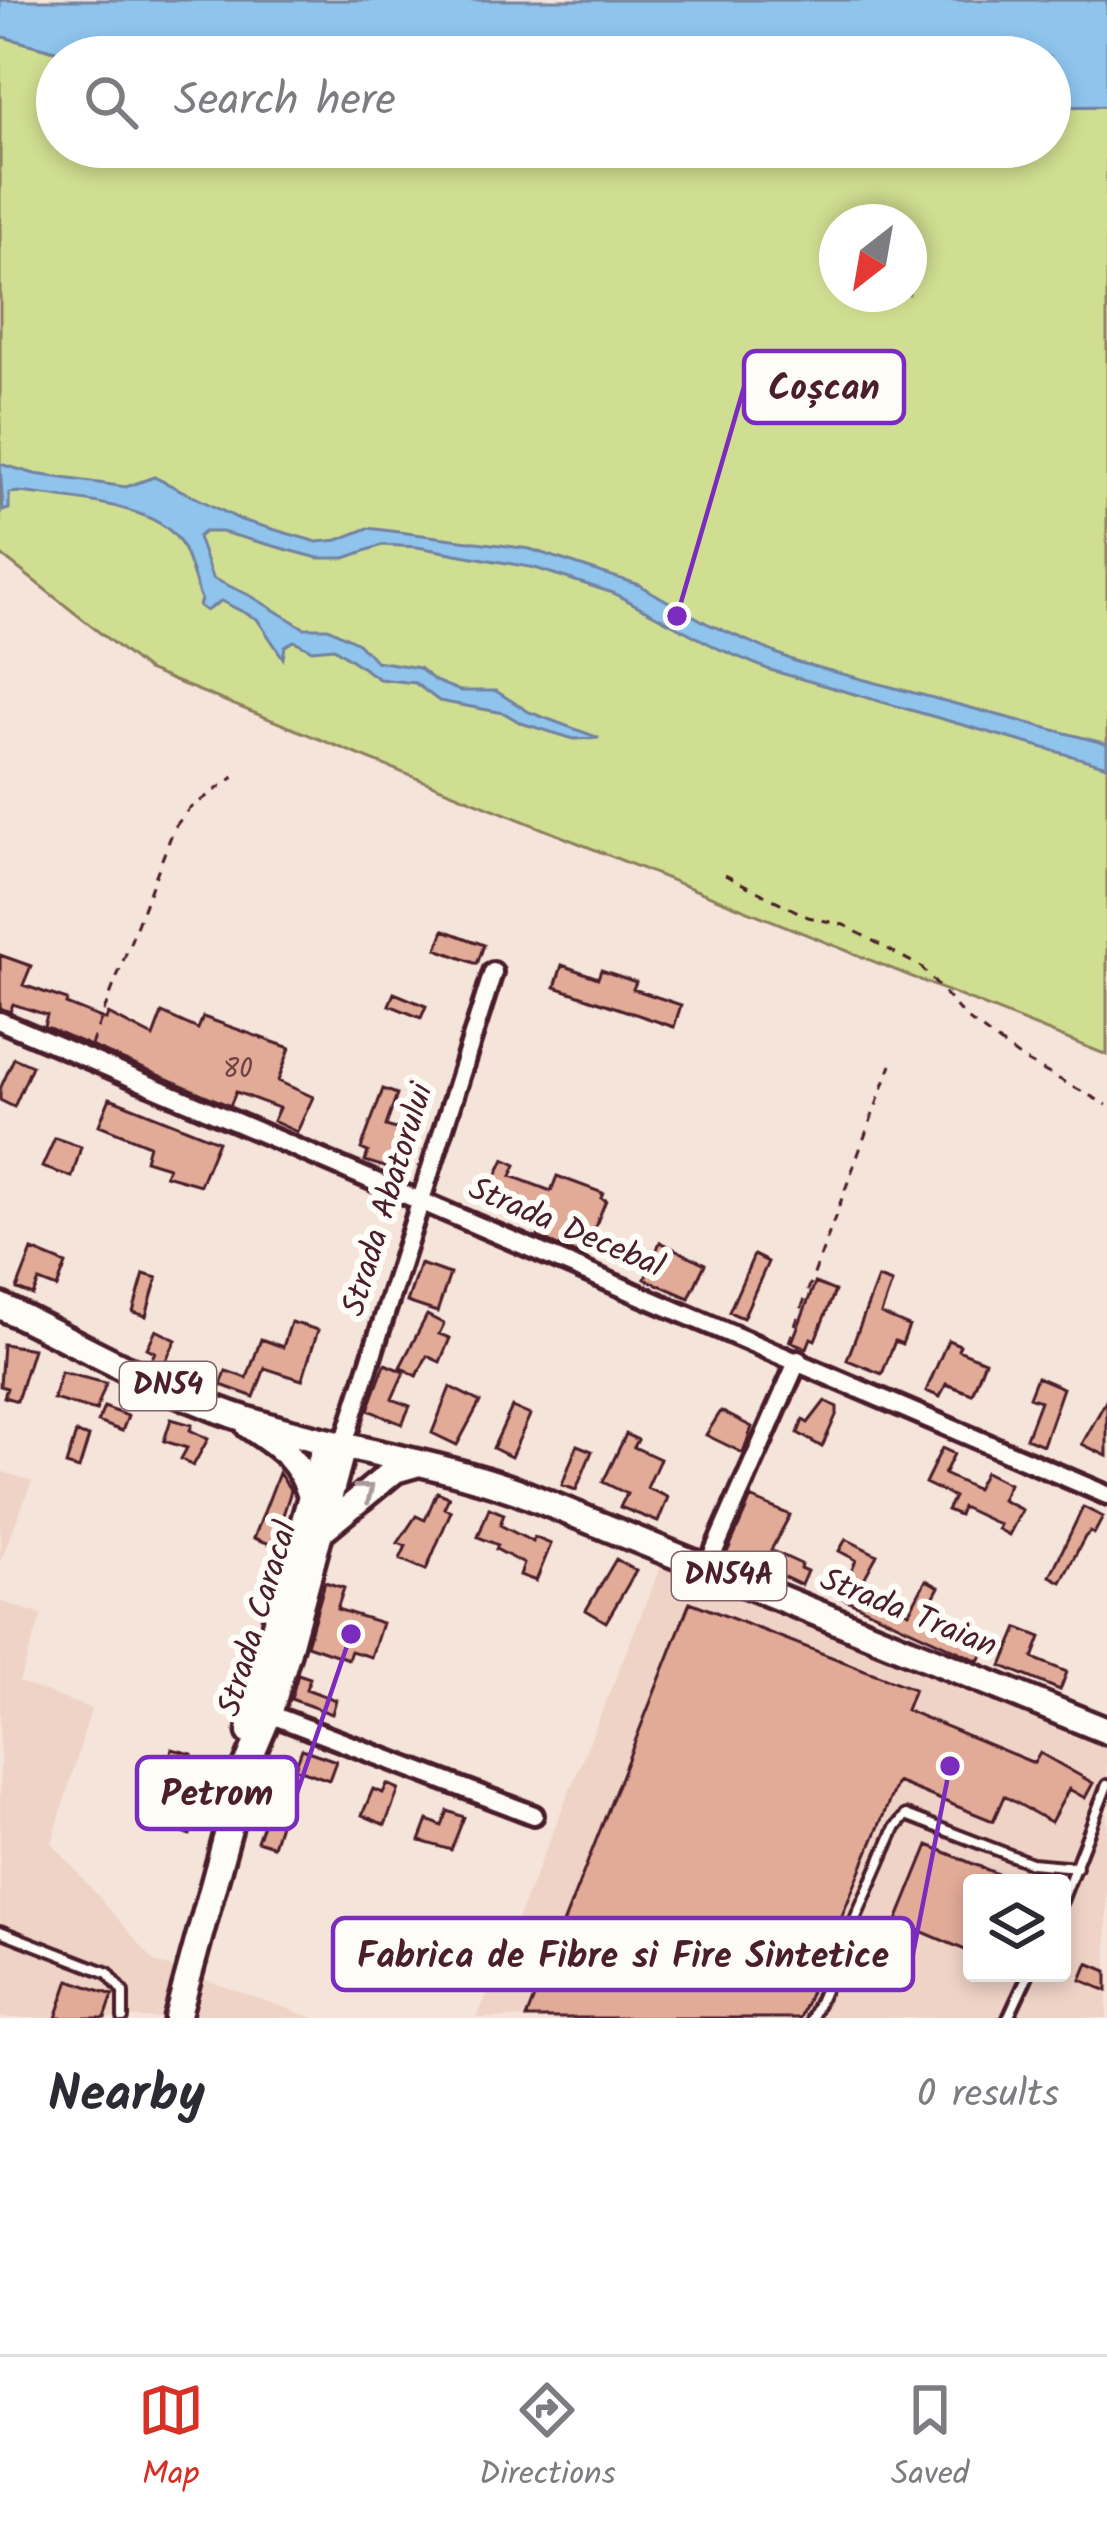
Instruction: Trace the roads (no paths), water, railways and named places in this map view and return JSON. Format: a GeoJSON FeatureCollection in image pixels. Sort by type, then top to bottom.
{"type":"FeatureCollection","features":[{"type":"Feature","properties":{"kind":"main road","name":"DN54"},"geometry":{"type":"LineString","coordinates":[[0,1306],[232,1415],[335,1444]]}},
{"type":"Feature","properties":{"kind":"main road"},"geometry":{"type":"LineString","coordinates":[[232,1415],[302,1468],[311,1496],[311,1529],[274,1628],[257,1690],[244,1770]]}},
{"type":"Feature","properties":{"kind":"main road","name":"Strada Traian"},"geometry":{"type":"LineString","coordinates":[[335,1444],[517,1491],[1107,1731]]}},
{"type":"Feature","properties":{"kind":"main road"},"geometry":{"type":"LineString","coordinates":[[311,1496],[335,1444]]}},
{"type":"Feature","properties":{"kind":"main road","name":"Strada Caracal"},"geometry":{"type":"LineString","coordinates":[[177,2018],[244,1770],[288,1651],[311,1529],[335,1444]]}},
{"type":"Feature","properties":{"kind":"main road"},"geometry":{"type":"LineString","coordinates":[[311,1529],[395,1470],[419,1462]]}},
{"type":"Feature","properties":{"kind":"street","name":"Strada Abatorului"},"geometry":{"type":"LineString","coordinates":[[335,1444],[493,972]]}},
{"type":"Feature","properties":{"kind":"street","name":"Strada Decebal"},"geometry":{"type":"LineString","coordinates":[[0,1021],[1107,1495]]}},
{"type":"Feature","properties":{"kind":"street"},"geometry":{"type":"LineString","coordinates":[[707,1567],[791,1358]]}},
{"type":"Feature","properties":{"kind":"street"},"geometry":{"type":"LineString","coordinates":[[268,1714],[534,1815]]}},
{"type":"Feature","properties":{"kind":"lane"},"geometry":{"type":"LineString","coordinates":[[274,1628],[288,1651]]}},
{"type":"Feature","properties":{"kind":"lane"},"geometry":{"type":"LineString","coordinates":[[1071,1880],[1107,1785]]}},
{"type":"Feature","properties":{"kind":"lane"},"geometry":{"type":"LineString","coordinates":[[812,2018],[895,1828],[906,1815],[1030,1863],[1077,1867]]}},
{"type":"Feature","properties":{"kind":"lane"},"geometry":{"type":"LineString","coordinates":[[0,1931],[108,1973],[123,1992],[122,2018]]}},
{"type":"Feature","properties":{"kind":"lane"},"geometry":{"type":"LineString","coordinates":[[1008,2018],[1025,1982]]}},
{"type":"Feature","properties":{"kind":"water"},"geometry":{"type":"Polygon","coordinates":[[[0,0],[1107,0],[1107,106],[1071,107],[1071,36],[36,36],[36,46],[0,36],[0,0]]]}},
{"type":"Feature","properties":{"kind":"water"},"geometry":{"type":"Polygon","coordinates":[[[0,464],[126,487],[154,477],[241,520],[317,542],[338,540],[368,528],[530,549],[639,585],[708,624],[797,662],[1107,744],[1107,766],[770,670],[719,649],[613,593],[535,568],[417,547],[382,545],[345,558],[318,558],[222,532],[204,532],[198,537],[212,578],[304,628],[328,628],[358,643],[376,661],[419,668],[460,691],[496,691],[529,712],[599,738],[574,739],[504,713],[439,701],[415,683],[379,679],[334,648],[312,650],[294,641],[285,646],[283,658],[257,619],[221,601],[206,611],[199,606],[201,599],[187,557],[169,530],[152,519],[108,505],[20,492],[9,493],[9,509],[3,511],[0,464]]]}},
{"type":"Feature","properties":{"kind":"place","name":"Coșcan"},"geometry":{"type":"Point","coordinates":[677,616]}},
{"type":"Feature","properties":{"kind":"place","name":"Petrom"},"geometry":{"type":"Point","coordinates":[351,1634]}},
{"type":"Feature","properties":{"kind":"place","name":"Fabrica de Fibre si Fire Sintetice"},"geometry":{"type":"Point","coordinates":[950,1766]}}]}
